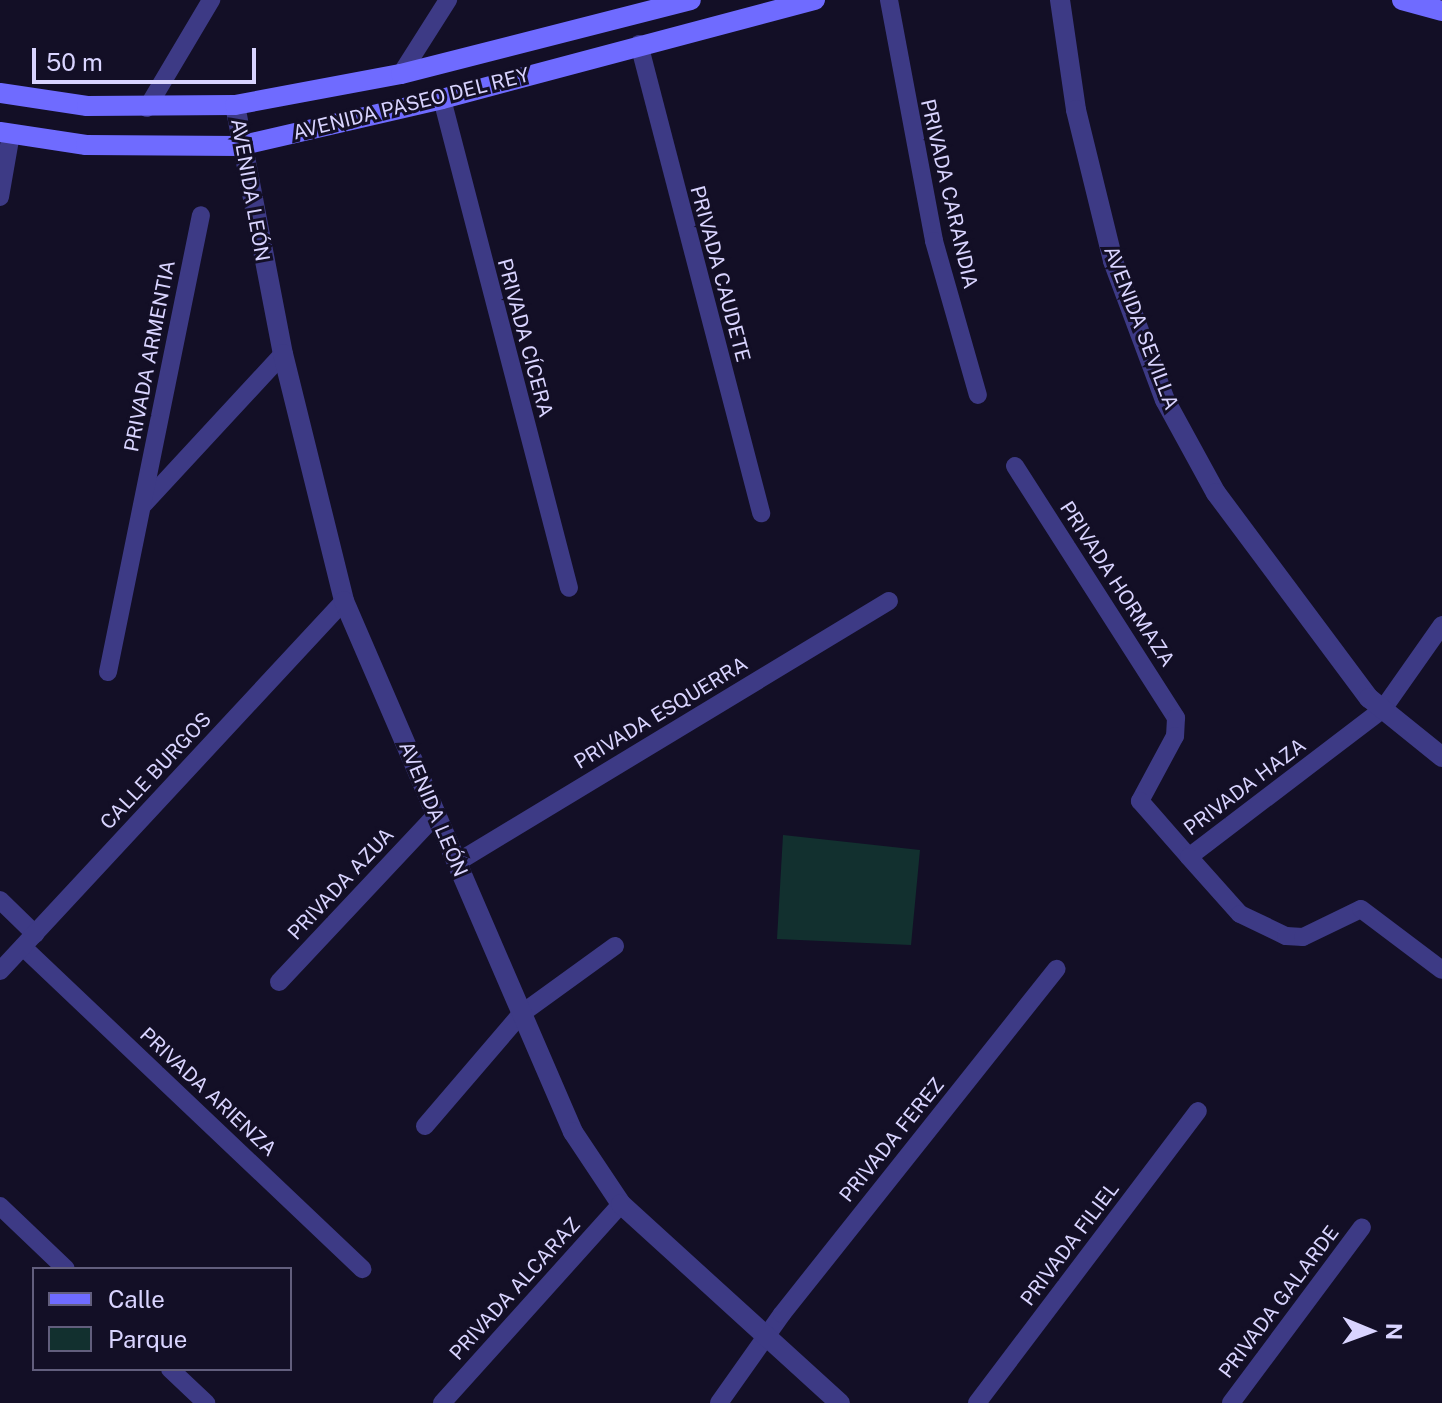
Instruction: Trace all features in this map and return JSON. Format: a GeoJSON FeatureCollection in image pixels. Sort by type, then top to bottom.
{"type":"FeatureCollection","features":[{"type":"Feature","properties":{"kind":"street","name":"AVENIDA PASEO DEL REY"},"geometry":{"type":"LineString","coordinates":[[0,93],[147,108],[235,105],[401,74],[691,0]]}},
{"type":"Feature","properties":{"kind":"street","name":"AVENIDA PASEO DEL REY"},"geometry":{"type":"LineString","coordinates":[[5,133],[86,145],[239,146],[442,99],[639,44],[815,0]]}},
{"type":"Feature","properties":{"kind":"street","name":"AVENIDA SEVILLA"},"geometry":{"type":"LineString","coordinates":[[1060,0],[1076,110],[1113,261],[1165,400],[1216,493],[1383,709],[1442,757]]}},
{"type":"Feature","properties":{"kind":"street"},"geometry":{"type":"LineString","coordinates":[[1402,0],[1442,11]]}},
{"type":"Feature","properties":{"kind":"street","name":"AVENIDA LEÓN"},"geometry":{"type":"LineString","coordinates":[[235,105],[239,146],[283,354],[344,601],[573,1132],[621,1204],[766,1340],[840,1403]]}},
{"type":"Feature","properties":{"kind":"lane"},"geometry":{"type":"LineString","coordinates":[[147,108],[211,0]]}},
{"type":"Feature","properties":{"kind":"lane"},"geometry":{"type":"LineString","coordinates":[[401,74],[448,0]]}},
{"type":"Feature","properties":{"kind":"lane","name":"PRIVADA CARANDIA"},"geometry":{"type":"LineString","coordinates":[[889,0],[934,241],[978,395]]}},
{"type":"Feature","properties":{"kind":"lane","name":"PRIVADA CAUDETE"},"geometry":{"type":"LineString","coordinates":[[639,44],[761,513]]}},
{"type":"Feature","properties":{"kind":"lane","name":"PRIVADA CÍCERA"},"geometry":{"type":"LineString","coordinates":[[442,99],[569,588]]}},
{"type":"Feature","properties":{"kind":"lane"},"geometry":{"type":"LineString","coordinates":[[0,197],[5,133]]}},
{"type":"Feature","properties":{"kind":"lane","name":"PRIVADA ARMENTIA"},"geometry":{"type":"LineString","coordinates":[[108,672],[201,215]]}},
{"type":"Feature","properties":{"kind":"lane"},"geometry":{"type":"LineString","coordinates":[[142,506],[283,354]]}},
{"type":"Feature","properties":{"kind":"lane","name":"PRIVADA HORMAZA"},"geometry":{"type":"LineString","coordinates":[[1015,466],[1178,727],[1140,801],[1189,857]]}},
{"type":"Feature","properties":{"kind":"lane","name":"CALLE BURGOS"},"geometry":{"type":"LineString","coordinates":[[0,971],[344,601]]}},
{"type":"Feature","properties":{"kind":"lane","name":"PRIVADA ESQUERRA"},"geometry":{"type":"LineString","coordinates":[[456,863],[889,601]]}},
{"type":"Feature","properties":{"kind":"lane","name":"PRIVADA HAZA"},"geometry":{"type":"LineString","coordinates":[[1442,625],[1383,709],[1189,857],[1240,914],[1286,936],[1303,937],[1361,909],[1442,970]]}},
{"type":"Feature","properties":{"kind":"lane","name":"PRIVADA AZUA"},"geometry":{"type":"LineString","coordinates":[[279,982],[436,815]]}},
{"type":"Feature","properties":{"kind":"lane","name":"PRIVADA ARIENZA"},"geometry":{"type":"LineString","coordinates":[[0,900],[29,940],[362,1269]]}},
{"type":"Feature","properties":{"kind":"lane"},"geometry":{"type":"LineString","coordinates":[[425,1126],[521,1014],[615,946]]}},
{"type":"Feature","properties":{"kind":"lane","name":"PRIVADA FEREZ"},"geometry":{"type":"LineString","coordinates":[[719,1403],[1056,969]]}},
{"type":"Feature","properties":{"kind":"lane","name":"PRIVADA FILIEL"},"geometry":{"type":"LineString","coordinates":[[977,1403],[1198,1111]]}},
{"type":"Feature","properties":{"kind":"lane","name":"PRIVADA ALCARAZ"},"geometry":{"type":"LineString","coordinates":[[442,1403],[621,1204]]}},
{"type":"Feature","properties":{"kind":"lane"},"geometry":{"type":"LineString","coordinates":[[0,1206],[64,1267]]}},
{"type":"Feature","properties":{"kind":"lane","name":"PRIVADA GALARDE"},"geometry":{"type":"LineString","coordinates":[[1231,1403],[1362,1227]]}},
{"type":"Feature","properties":{"kind":"lane"},"geometry":{"type":"LineString","coordinates":[[172,1371],[206,1403]]}},
{"type":"Feature","properties":{"kind":"green space"},"geometry":{"type":"Polygon","coordinates":[[[783,835],[920,850],[911,945],[777,939],[783,835]]]}}]}
